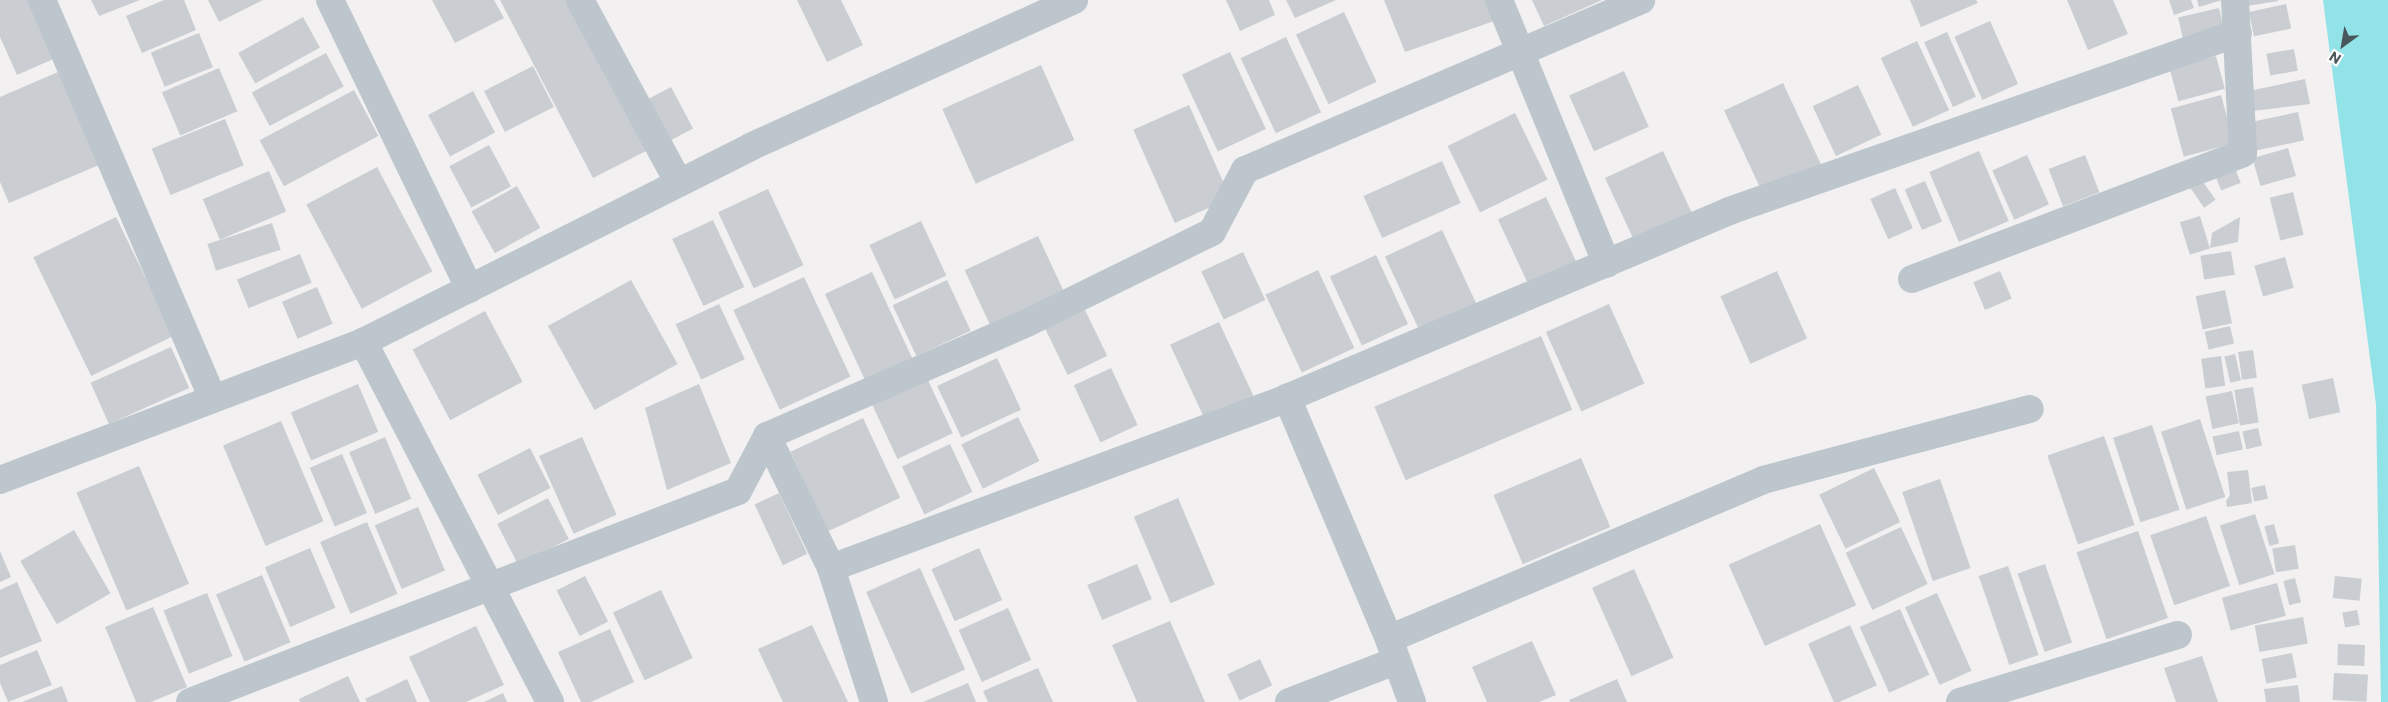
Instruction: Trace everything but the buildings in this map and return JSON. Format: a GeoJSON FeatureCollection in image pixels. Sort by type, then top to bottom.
{"type":"FeatureCollection","features":[{"type":"Feature","properties":{"kind":"street"},"geometry":{"type":"LineString","coordinates":[[42,0],[213,399]]}},
{"type":"Feature","properties":{"kind":"street"},"geometry":{"type":"LineString","coordinates":[[330,0],[470,289]]}},
{"type":"Feature","properties":{"kind":"street"},"geometry":{"type":"LineString","coordinates":[[580,0],[679,183]]}},
{"type":"Feature","properties":{"kind":"street"},"geometry":{"type":"LineString","coordinates":[[0,480],[363,342],[750,147],[1074,0]]}},
{"type":"Feature","properties":{"kind":"street"},"geometry":{"type":"LineString","coordinates":[[1499,0],[1607,264]]}},
{"type":"Feature","properties":{"kind":"street"},"geometry":{"type":"LineString","coordinates":[[190,702],[738,491],[767,436],[1029,322],[1212,232],[1245,170],[1641,0]]}},
{"type":"Feature","properties":{"kind":"street"},"geometry":{"type":"LineString","coordinates":[[1912,279],[2243,153],[2235,0]]}},
{"type":"Feature","properties":{"kind":"street"},"geometry":{"type":"LineString","coordinates":[[831,568],[1287,398],[1729,211],[2238,33]]}},
{"type":"Feature","properties":{"kind":"street"},"geometry":{"type":"LineString","coordinates":[[363,342],[550,702]]}},
{"type":"Feature","properties":{"kind":"street"},"geometry":{"type":"LineString","coordinates":[[1287,398],[1412,702]]}},
{"type":"Feature","properties":{"kind":"street"},"geometry":{"type":"LineString","coordinates":[[1289,702],[1392,650],[1763,480],[2030,409]]}},
{"type":"Feature","properties":{"kind":"street"},"geometry":{"type":"LineString","coordinates":[[767,436],[831,568],[874,702]]}},
{"type":"Feature","properties":{"kind":"street"},"geometry":{"type":"LineString","coordinates":[[1960,702],[2178,635]]}},
{"type":"Feature","properties":{"kind":"water"},"geometry":{"type":"Polygon","coordinates":[[[2323,0],[2388,0],[2388,702],[2381,702],[2376,404],[2323,0]]]}}]}
